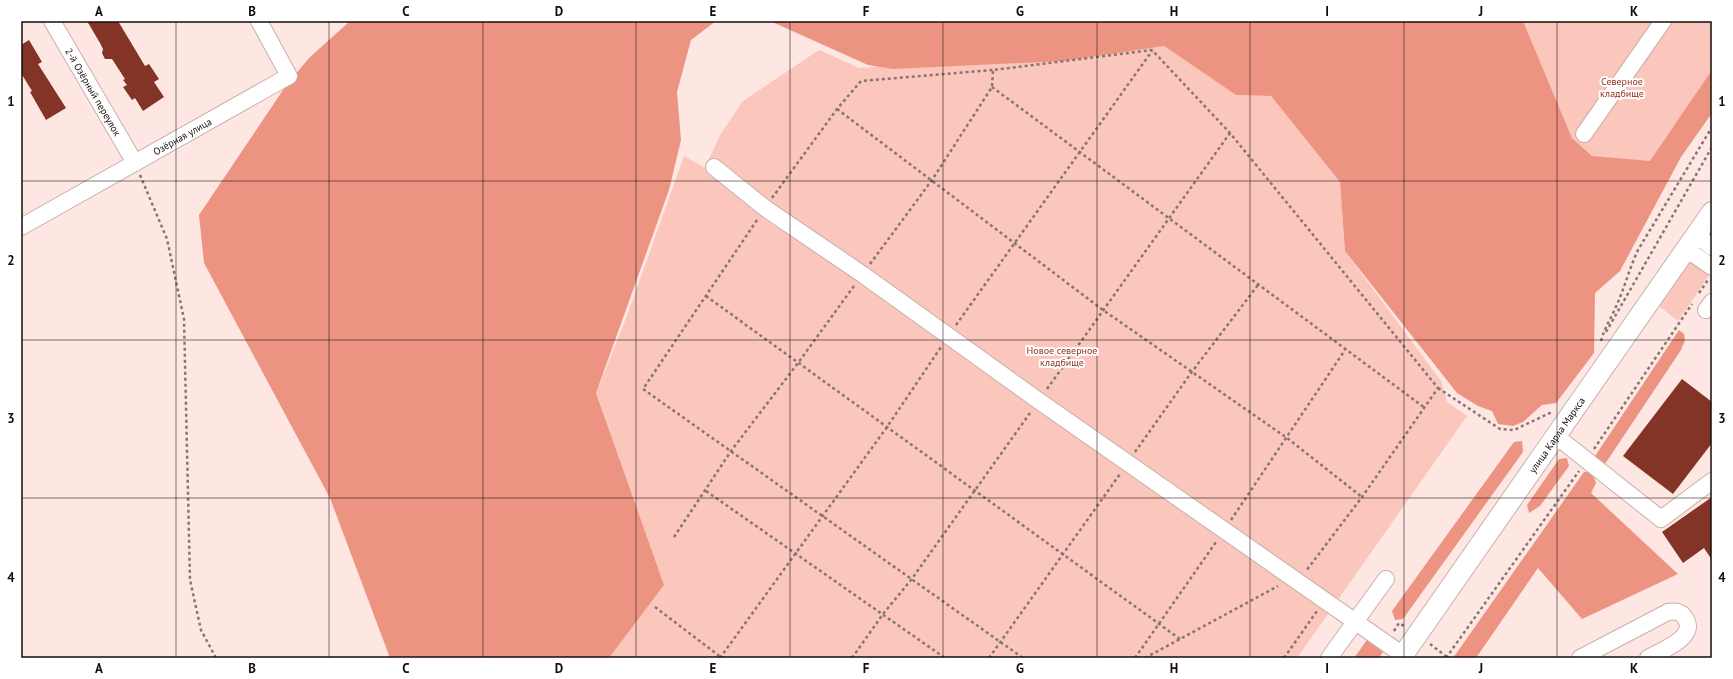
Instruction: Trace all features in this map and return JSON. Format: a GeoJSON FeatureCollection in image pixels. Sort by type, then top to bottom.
{"type":"FeatureCollection","features":[{"type":"Feature","properties":{"kind":"main road","name":"улица Карла Маркса"},"geometry":{"type":"LineString","coordinates":[[1402,657],[1712,212]]}},
{"type":"Feature","properties":{"kind":"street","name":"2-й Озёрный переулок"},"geometry":{"type":"LineString","coordinates":[[52,21],[135,163]]}},
{"type":"Feature","properties":{"kind":"street","name":"Озёрная улица"},"geometry":{"type":"LineString","coordinates":[[21,227],[289,76],[259,21]]}},
{"type":"Feature","properties":{"kind":"street"},"geometry":{"type":"LineString","coordinates":[[1584,134],[1663,21]]}},
{"type":"Feature","properties":{"kind":"street"},"geometry":{"type":"LineString","coordinates":[[714,167],[765,208],[949,335],[1296,580],[1402,657]]}},
{"type":"Feature","properties":{"kind":"street"},"geometry":{"type":"LineString","coordinates":[[1691,242],[1712,247]]}},
{"type":"Feature","properties":{"kind":"street"},"geometry":{"type":"LineString","coordinates":[[1691,242],[1712,267]]}},
{"type":"Feature","properties":{"kind":"street"},"geometry":{"type":"LineString","coordinates":[[1556,436],[1661,519],[1712,481]]}},
{"type":"Feature","properties":{"kind":"street"},"geometry":{"type":"LineString","coordinates":[[1329,658],[1386,579]]}},
{"type":"Feature","properties":{"kind":"street"},"geometry":{"type":"LineString","coordinates":[[1580,658],[1668,612],[1675,611],[1686,618],[1688,625],[1682,638],[1648,658]]}},
{"type":"Feature","properties":{"kind":"path"},"geometry":{"type":"LineString","coordinates":[[1024,658],[643,390],[765,208],[837,109],[861,81],[993,70],[1152,50]]}},
{"type":"Feature","properties":{"kind":"path"},"geometry":{"type":"LineString","coordinates":[[655,607],[721,658],[822,515],[887,427],[949,335],[1081,152],[1152,50]]}},
{"type":"Feature","properties":{"kind":"path"},"geometry":{"type":"LineString","coordinates":[[1152,50],[1230,133],[1438,388],[1500,429],[1514,430],[1552,412],[1556,407]]}},
{"type":"Feature","properties":{"kind":"path"},"geometry":{"type":"LineString","coordinates":[[674,538],[731,451],[798,363],[932,180],[992,87],[993,70]]}},
{"type":"Feature","properties":{"kind":"path"},"geometry":{"type":"LineString","coordinates":[[992,87],[1425,408]]}},
{"type":"Feature","properties":{"kind":"path"},"geometry":{"type":"LineString","coordinates":[[837,109],[1116,319],[1287,438],[1362,497]]}},
{"type":"Feature","properties":{"kind":"path"},"geometry":{"type":"LineString","coordinates":[[1712,127],[1638,250],[1628,271],[1616,309],[1608,321],[1600,343],[1712,147]]}},
{"type":"Feature","properties":{"kind":"path"},"geometry":{"type":"LineString","coordinates":[[135,163],[167,238],[184,319],[190,580],[201,630],[216,658]]}},
{"type":"Feature","properties":{"kind":"path"},"geometry":{"type":"LineString","coordinates":[[1696,297],[1712,274]]}},
{"type":"Feature","properties":{"kind":"path"},"geometry":{"type":"LineString","coordinates":[[706,296],[1180,639]]}},
{"type":"Feature","properties":{"kind":"path"},"geometry":{"type":"LineString","coordinates":[[1446,658],[1587,460],[1704,305]]}},
{"type":"Feature","properties":{"kind":"path"},"geometry":{"type":"LineString","coordinates":[[1135,658],[1287,438],[1345,350]]}},
{"type":"Feature","properties":{"kind":"path"},"geometry":{"type":"LineString","coordinates":[[1145,658],[1296,580],[1362,497],[1438,388]]}},
{"type":"Feature","properties":{"kind":"path"},"geometry":{"type":"LineString","coordinates":[[706,491],[945,658]]}},
{"type":"Feature","properties":{"kind":"path"},"geometry":{"type":"LineString","coordinates":[[1284,658],[1324,600]]}},
{"type":"Feature","properties":{"kind":"green space","name":"Северное кладбище"},"geometry":{"type":"Polygon","coordinates":[[[1523,21],[1712,21],[1712,71],[1650,162],[1592,156],[1572,138],[1523,21]]]}},
{"type":"Feature","properties":{"kind":"green space","name":"Новое северное кладбище"},"geometry":{"type":"Polygon","coordinates":[[[1164,46],[1236,95],[1271,96],[1340,182],[1345,251],[1441,381],[1447,402],[1467,416],[1297,658],[609,658],[664,585],[596,393],[627,316],[684,156],[705,168],[720,135],[743,101],[819,50],[859,68],[1164,46]]]}},
{"type":"Feature","properties":{"kind":"green space"},"geometry":{"type":"Polygon","coordinates":[[[1692,262],[1711,272],[1678,321],[1658,305],[1687,263],[1692,262]]]}},
{"type":"Feature","properties":{"kind":"shaded area"},"geometry":{"type":"Polygon","coordinates":[[[350,21],[716,21],[691,40],[677,92],[681,140],[669,190],[596,393],[664,585],[609,658],[390,658],[330,498],[204,263],[199,215],[285,87],[309,58],[350,21]]]}},
{"type":"Feature","properties":{"kind":"shaded area"},"geometry":{"type":"Polygon","coordinates":[[[770,21],[1523,21],[1572,138],[1592,156],[1650,161],[1712,70],[1712,113],[1681,157],[1620,271],[1595,293],[1594,353],[1556,403],[1542,405],[1523,422],[1513,426],[1498,424],[1492,411],[1478,406],[1457,393],[1345,251],[1340,182],[1271,96],[1236,95],[1164,46],[1063,61],[893,69],[868,65],[770,21]]]}},
{"type":"Feature","properties":{"kind":"shaded area"},"geometry":{"type":"Polygon","coordinates":[[[1679,330],[1684,334],[1685,340],[1681,350],[1605,464],[1596,461],[1595,456],[1679,330]]]}},
{"type":"Feature","properties":{"kind":"shaded area"},"geometry":{"type":"Polygon","coordinates":[[[1522,441],[1523,452],[1403,619],[1395,620],[1392,611],[1514,442],[1522,441]]]}},
{"type":"Feature","properties":{"kind":"shaded area"},"geometry":{"type":"Polygon","coordinates":[[[1567,458],[1569,466],[1540,506],[1529,513],[1527,505],[1559,459],[1567,458]]]}},
{"type":"Feature","properties":{"kind":"shaded area"},"geometry":{"type":"Polygon","coordinates":[[[1584,472],[1592,472],[1596,483],[1591,493],[1678,574],[1582,619],[1538,568],[1476,658],[1453,658],[1584,472]]]}},
{"type":"Feature","properties":{"kind":"shaded area"},"geometry":{"type":"Polygon","coordinates":[[[1367,640],[1383,652],[1379,658],[1354,658],[1367,640]]]}},
{"type":"Feature","properties":{"kind":"building"},"geometry":{"type":"Polygon","coordinates":[[[87,21],[118,21],[145,66],[149,64],[159,79],[154,82],[164,97],[143,111],[135,98],[132,100],[123,87],[127,85],[123,80],[125,79],[112,59],[105,59],[102,53],[103,49],[87,21]]]}},
{"type":"Feature","properties":{"kind":"building"},"geometry":{"type":"Polygon","coordinates":[[[29,40],[42,62],[38,64],[66,108],[46,120],[30,92],[32,91],[21,73],[21,45],[29,40]]]}},
{"type":"Feature","properties":{"kind":"building"},"geometry":{"type":"Polygon","coordinates":[[[1682,379],[1712,402],[1712,443],[1673,494],[1623,456],[1682,379]]]}},
{"type":"Feature","properties":{"kind":"building"},"geometry":{"type":"Polygon","coordinates":[[[1712,497],[1712,560],[1704,548],[1683,563],[1662,532],[1712,497]]]}}]}
